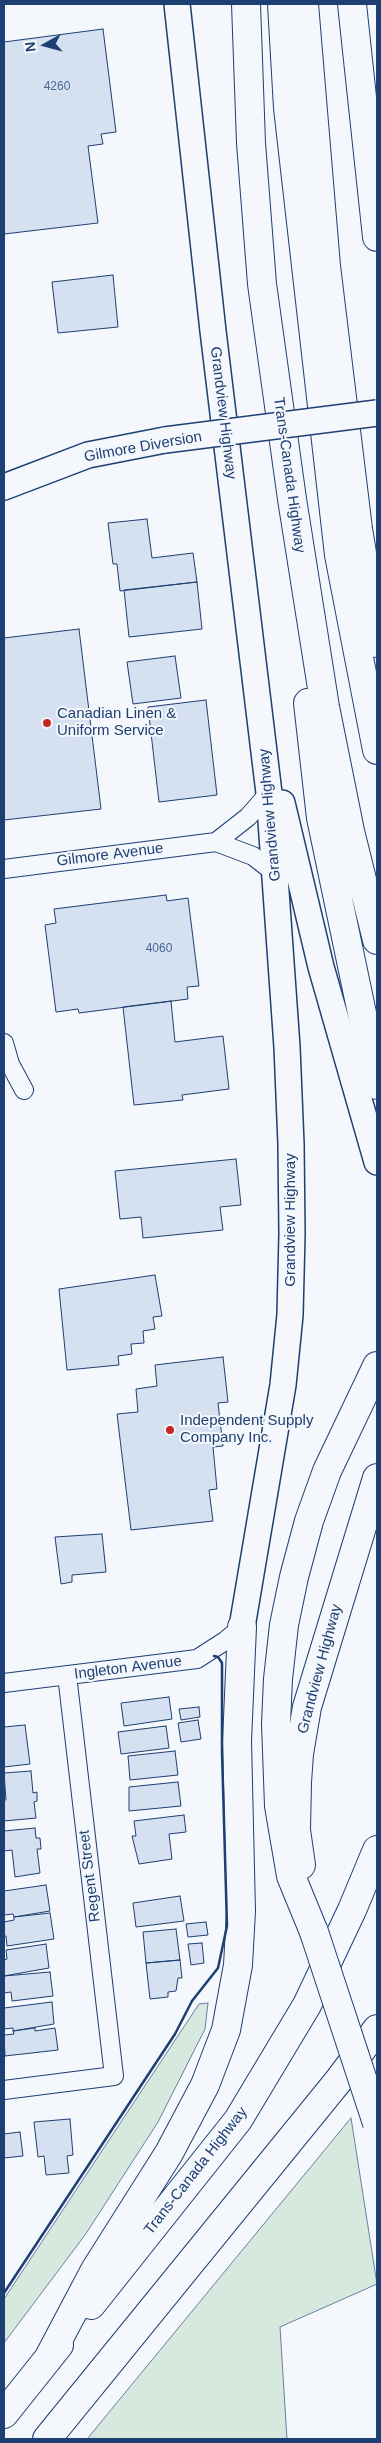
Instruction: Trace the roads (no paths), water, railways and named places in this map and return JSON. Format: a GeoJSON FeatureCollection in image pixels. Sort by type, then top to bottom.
{"type":"FeatureCollection","features":[{"type":"Feature","properties":{"kind":"main road","name":"Grandview Highway"},"geometry":{"type":"LineString","coordinates":[[176,4],[212,331],[256,671],[269,793],[291,1144],[292,1234],[290,1315],[283,1385],[242,1628]]}},
{"type":"Feature","properties":{"kind":"main road","name":"Trans-Canada Highway"},"geometry":{"type":"LineString","coordinates":[[246,4],[251,143],[262,284],[292,499],[325,707],[350,831],[377,940]]}},
{"type":"Feature","properties":{"kind":"main road"},"geometry":{"type":"LineString","coordinates":[[282,4],[288,108],[339,555],[377,750]]}},
{"type":"Feature","properties":{"kind":"main road"},"geometry":{"type":"LineString","coordinates":[[304,4],[326,266],[358,529],[377,643]]}},
{"type":"Feature","properties":{"kind":"main road"},"geometry":{"type":"LineString","coordinates":[[352,4],[377,237]]}},
{"type":"Feature","properties":{"kind":"main road","name":"Gilmore Diversion"},"geometry":{"type":"LineString","coordinates":[[4,487],[88,455],[166,440],[377,413]]}},
{"type":"Feature","properties":{"kind":"main road"},"geometry":{"type":"LineString","coordinates":[[292,499],[303,660],[321,818],[377,1085]]}},
{"type":"Feature","properties":{"kind":"main road"},"geometry":{"type":"LineString","coordinates":[[256,671],[280,798],[321,967],[377,1162]]}},
{"type":"Feature","properties":{"kind":"main road"},"geometry":{"type":"LineString","coordinates":[[377,1366],[327,1470],[309,1521],[294,1577],[284,1625],[278,1679],[276,1778],[281,1824],[314,1932],[377,2123]]}},
{"type":"Feature","properties":{"kind":"main road","name":"Grandview Highway"},"geometry":{"type":"LineString","coordinates":[[296,1870],[297,1782],[299,1754],[307,1707],[377,1478]]}},
{"type":"Feature","properties":{"kind":"main road"},"geometry":{"type":"LineString","coordinates":[[48,2359],[95,2270],[169,2153],[205,2085],[226,2030],[238,1965],[241,1911],[237,1741],[242,1628]]}},
{"type":"Feature","properties":{"kind":"main road","name":"Trans-Canada Highway"},"geometry":{"type":"LineString","coordinates":[[4,2414],[238,2120],[307,2005],[352,1910],[377,1850]]}},
{"type":"Feature","properties":{"kind":"main road"},"geometry":{"type":"LineString","coordinates":[[46,2439],[339,2080],[377,2029]]}},
{"type":"Feature","properties":{"kind":"street"},"geometry":{"type":"LineString","coordinates":[[216,842],[248,817],[269,793]]}},
{"type":"Feature","properties":{"kind":"street","name":"Gilmore Avenue"},"geometry":{"type":"LineString","coordinates":[[4,869],[216,842],[253,856],[275,873]]}},
{"type":"Feature","properties":{"kind":"street"},"geometry":{"type":"LineString","coordinates":[[4,1043],[10,1064],[24,1090]]}},
{"type":"Feature","properties":{"kind":"street","name":"Ingleton Avenue"},"geometry":{"type":"LineString","coordinates":[[4,1684],[197,1659],[226,1641],[242,1628]]}},
{"type":"Feature","properties":{"kind":"street","name":"Regent Street"},"geometry":{"type":"LineString","coordinates":[[4,2090],[114,2076],[67,1675]]}},
{"type":"Feature","properties":{"kind":"place","name":"Canadian Linen & Uniform Service"},"geometry":{"type":"Point","coordinates":[47,723]}},
{"type":"Feature","properties":{"kind":"place","name":"Independent Supply Company Inc."},"geometry":{"type":"Point","coordinates":[170,1430]}}]}
